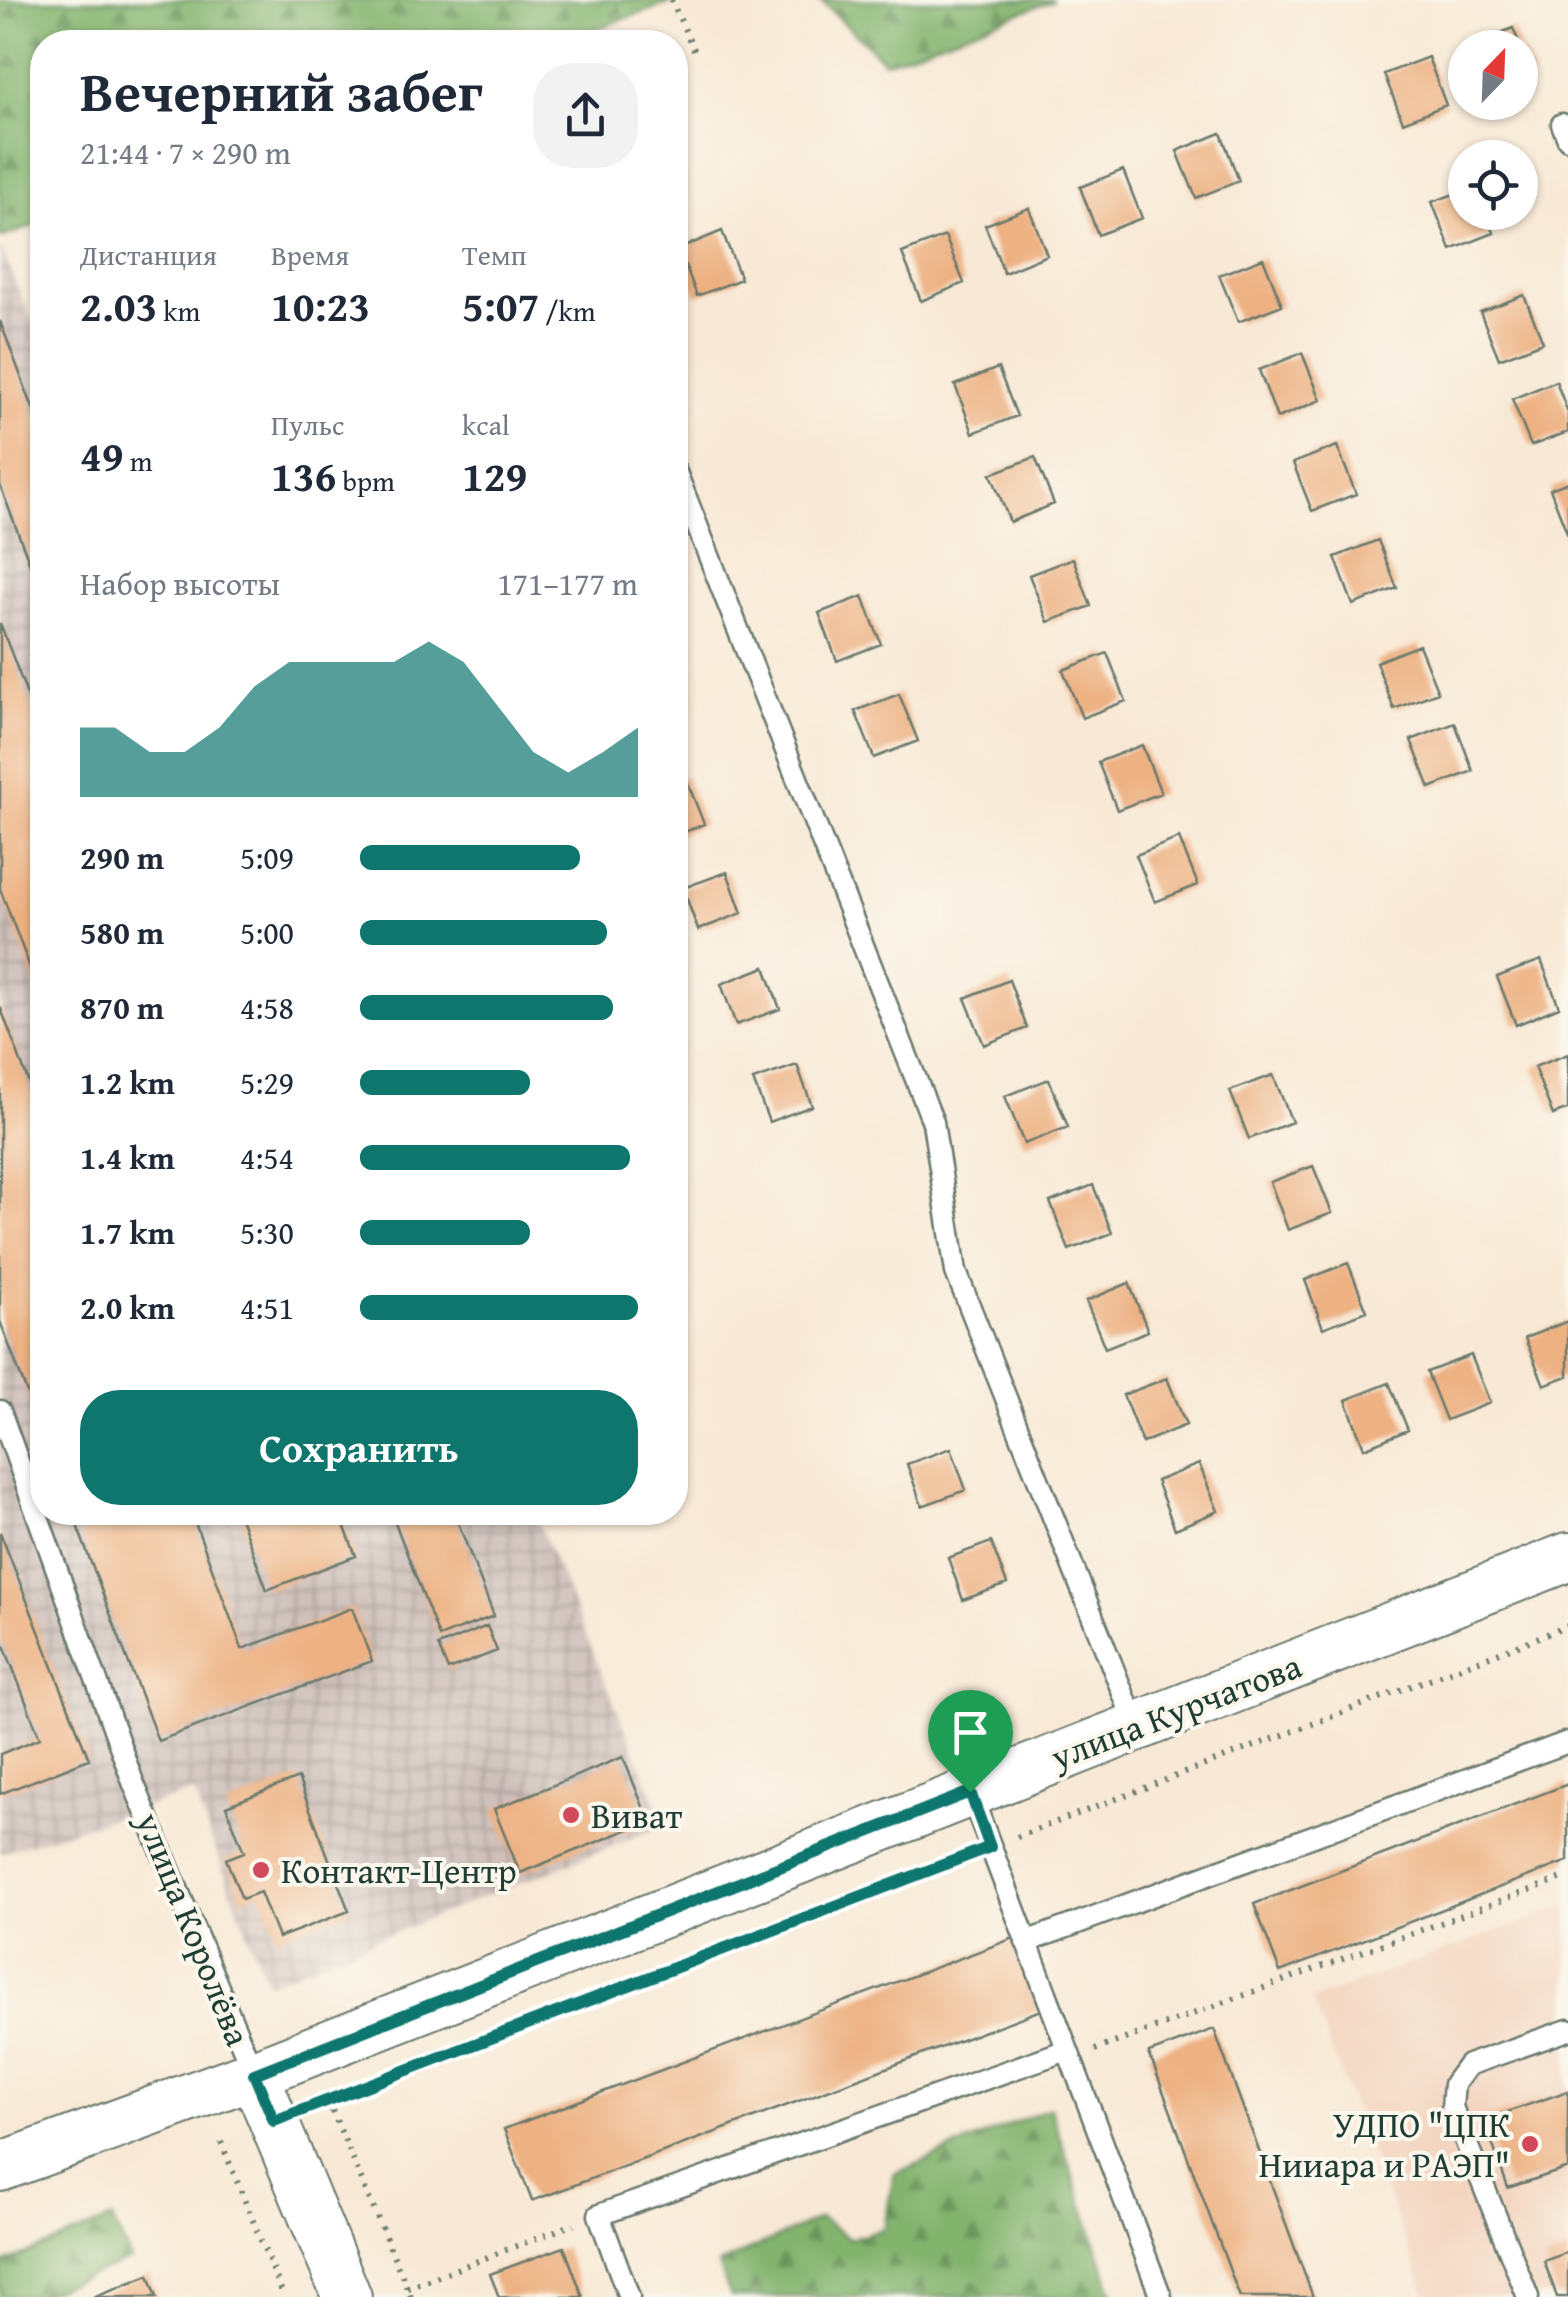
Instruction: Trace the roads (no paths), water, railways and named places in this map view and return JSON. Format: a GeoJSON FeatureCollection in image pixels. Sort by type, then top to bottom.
{"type":"FeatureCollection","features":[{"type":"Feature","properties":{"kind":"street","name":"улица Курчатова"},"geometry":{"type":"LineString","coordinates":[[0,2168],[254,2074],[1568,1557]]}},
{"type":"Feature","properties":{"kind":"street","name":"улица Королёва"},"geometry":{"type":"LineString","coordinates":[[254,2074],[347,2297]]}},
{"type":"Feature","properties":{"kind":"lane"},"geometry":{"type":"LineString","coordinates":[[688,503],[933,1122],[956,1272],[1136,1726]]}},
{"type":"Feature","properties":{"kind":"lane","name":"улица Королёва"},"geometry":{"type":"LineString","coordinates":[[0,1411],[30,1495]]}},
{"type":"Feature","properties":{"kind":"lane","name":"улица Королёва"},"geometry":{"type":"LineString","coordinates":[[41,1525],[133,1782],[254,2074]]}},
{"type":"Feature","properties":{"kind":"lane"},"geometry":{"type":"LineString","coordinates":[[1026,1942],[1568,1742]]}},
{"type":"Feature","properties":{"kind":"lane"},"geometry":{"type":"LineString","coordinates":[[970,1792],[1161,2297]]}},
{"type":"Feature","properties":{"kind":"lane"},"geometry":{"type":"LineString","coordinates":[[1528,2297],[1452,2107],[1454,2084],[1468,2065],[1568,2030]]}},
{"type":"Feature","properties":{"kind":"lane"},"geometry":{"type":"LineString","coordinates":[[629,2297],[598,2214],[1067,2050]]}},
{"type":"Feature","properties":{"kind":"place","name":"Виват"},"geometry":{"type":"Point","coordinates":[571,1815]}},
{"type":"Feature","properties":{"kind":"place","name":"Контакт-Центр"},"geometry":{"type":"Point","coordinates":[261,1870]}},
{"type":"Feature","properties":{"kind":"place","name":"УДПО \"ЦПК Нииара и РАЭП\""},"geometry":{"type":"Point","coordinates":[1530,2144]}}]}
